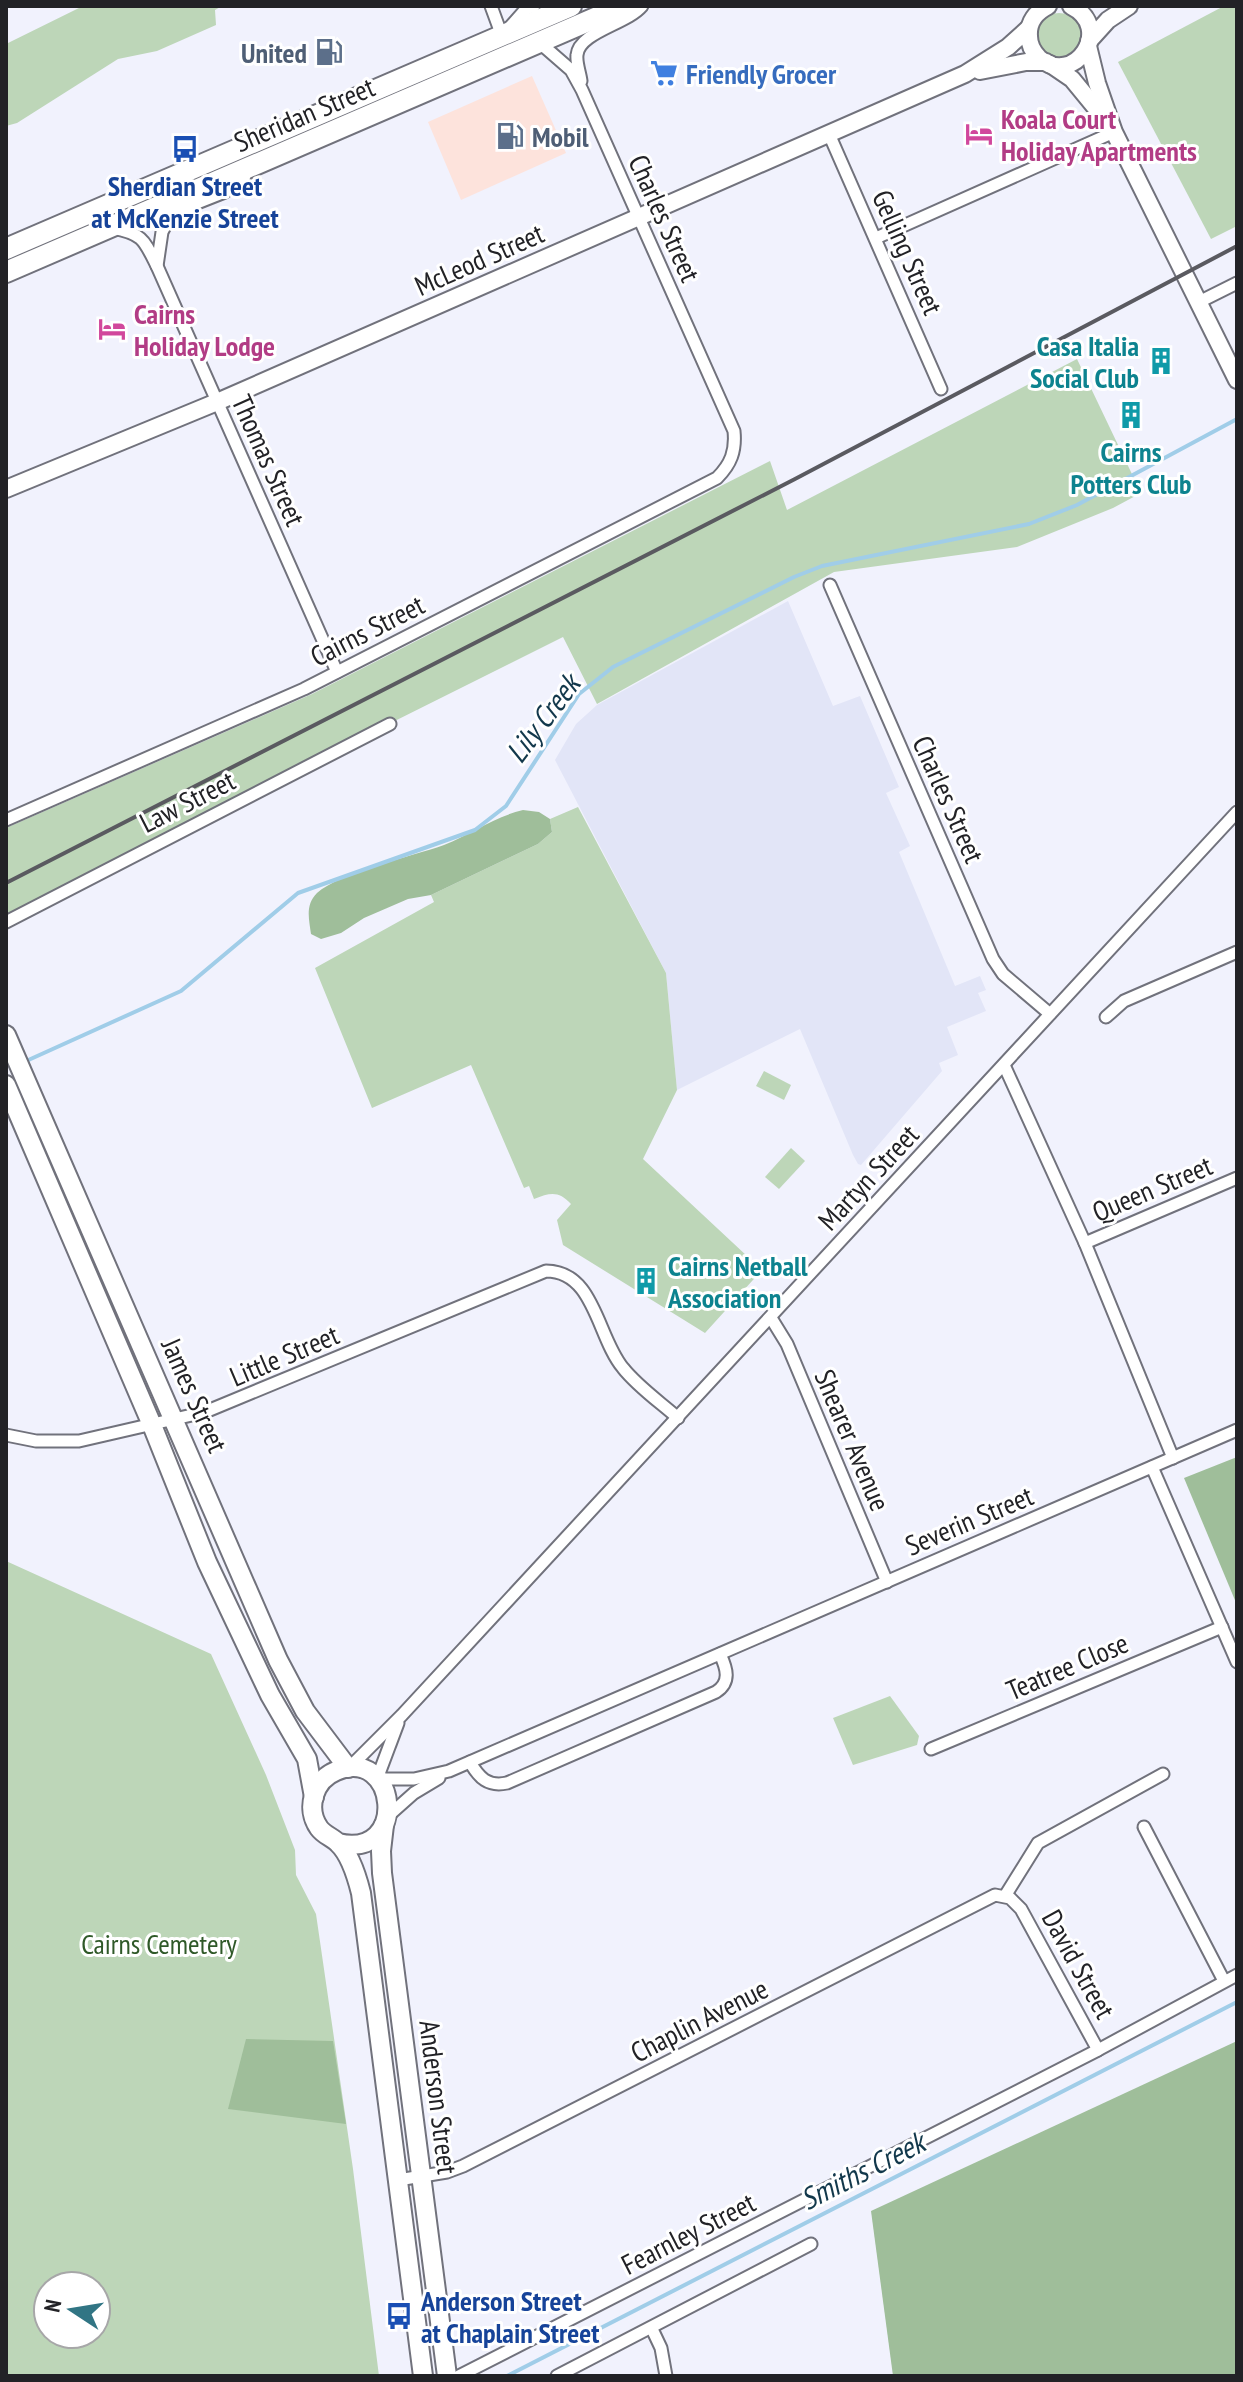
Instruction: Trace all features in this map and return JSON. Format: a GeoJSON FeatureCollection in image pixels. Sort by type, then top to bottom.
{"type":"FeatureCollection","features":[{"type":"Feature","properties":{"kind":"highway","name":"Sheridan Street"},"geometry":{"type":"LineString","coordinates":[[6,249],[571,6]]}},
{"type":"Feature","properties":{"kind":"highway","name":"Sheridan Street"},"geometry":{"type":"LineString","coordinates":[[6,272],[623,6]]}},
{"type":"Feature","properties":{"kind":"main road","name":"James Street"},"geometry":{"type":"LineString","coordinates":[[9,1041],[290,1684],[317,1730],[349,1768]]}},
{"type":"Feature","properties":{"kind":"main road","name":"James Street"},"geometry":{"type":"LineString","coordinates":[[6,1085],[152,1425],[207,1562],[270,1695],[307,1759],[314,1797]]}},
{"type":"Feature","properties":{"kind":"main road"},"geometry":{"type":"LineString","coordinates":[[349,1768],[364,1770],[378,1779],[388,1797],[386,1821],[372,1838],[361,1843],[338,1843],[325,1835],[316,1824],[313,1811],[314,1797],[324,1779],[335,1771],[349,1768]]}},
{"type":"Feature","properties":{"kind":"main road","name":"Anderson Street"},"geometry":{"type":"LineString","coordinates":[[386,1821],[380,1861],[447,2376]]}},
{"type":"Feature","properties":{"kind":"main road","name":"Anderson Street"},"geometry":{"type":"LineString","coordinates":[[338,1843],[355,1871],[361,1893],[423,2376]]}},
{"type":"Feature","properties":{"kind":"street"},"geometry":{"type":"LineString","coordinates":[[491,6],[502,36],[526,9],[534,6]]}},
{"type":"Feature","properties":{"kind":"street","name":"Charles Street"},"geometry":{"type":"LineString","coordinates":[[582,90],[577,55],[583,41],[634,15],[642,6]]}},
{"type":"Feature","properties":{"kind":"street","name":"McLeod Street"},"geometry":{"type":"LineString","coordinates":[[8,489],[217,402],[965,74],[1008,47],[1030,19],[1048,6]]}},
{"type":"Feature","properties":{"kind":"street"},"geometry":{"type":"LineString","coordinates":[[1073,6],[1087,21],[1097,83],[1114,132],[1237,380]]}},
{"type":"Feature","properties":{"kind":"street"},"geometry":{"type":"LineString","coordinates":[[1089,43],[1108,20],[1129,6]]}},
{"type":"Feature","properties":{"kind":"street"},"geometry":{"type":"LineString","coordinates":[[1030,19],[1031,48],[1080,87],[1114,132]]}},
{"type":"Feature","properties":{"kind":"street","name":"Charles Street"},"geometry":{"type":"LineString","coordinates":[[540,43],[561,59],[582,90],[734,431],[733,456]]}},
{"type":"Feature","properties":{"kind":"street","name":"McLeod Street"},"geometry":{"type":"LineString","coordinates":[[965,74],[1012,64],[1048,63],[1060,66],[1075,61],[1089,43]]}},
{"type":"Feature","properties":{"kind":"street"},"geometry":{"type":"LineString","coordinates":[[876,238],[1114,132]]}},
{"type":"Feature","properties":{"kind":"street","name":"Gelling Street"},"geometry":{"type":"LineString","coordinates":[[829,134],[941,389]]}},
{"type":"Feature","properties":{"kind":"street"},"geometry":{"type":"LineString","coordinates":[[157,266],[162,232],[172,213],[225,192],[259,163]]}},
{"type":"Feature","properties":{"kind":"street","name":"Thomas Street"},"geometry":{"type":"LineString","coordinates":[[108,227],[137,234],[144,240],[337,672]]}},
{"type":"Feature","properties":{"kind":"street"},"geometry":{"type":"LineString","coordinates":[[1199,302],[1237,283]]}},
{"type":"Feature","properties":{"kind":"street","name":"Cairns Street"},"geometry":{"type":"LineString","coordinates":[[6,820],[284,699],[717,478],[733,456]]}},
{"type":"Feature","properties":{"kind":"street","name":"Charles Street"},"geometry":{"type":"LineString","coordinates":[[830,585],[993,959],[1003,974],[1050,1014]]}},
{"type":"Feature","properties":{"kind":"street","name":"Law Street"},"geometry":{"type":"LineString","coordinates":[[6,922],[390,724]]}},
{"type":"Feature","properties":{"kind":"street","name":"Martyn Street"},"geometry":{"type":"LineString","coordinates":[[349,1768],[402,1715],[771,1318],[1237,812]]}},
{"type":"Feature","properties":{"kind":"street"},"geometry":{"type":"LineString","coordinates":[[1106,1017],[1124,1001],[1237,952]]}},
{"type":"Feature","properties":{"kind":"street"},"geometry":{"type":"LineString","coordinates":[[1004,1065],[1085,1243],[1173,1458]]}},
{"type":"Feature","properties":{"kind":"street","name":"Queen Street"},"geometry":{"type":"LineString","coordinates":[[1085,1243],[1237,1178]]}},
{"type":"Feature","properties":{"kind":"street","name":"Little Street"},"geometry":{"type":"LineString","coordinates":[[6,1435],[36,1441],[68,1442],[176,1421],[226,1405],[536,1274],[551,1271],[568,1276],[582,1288],[621,1366],[678,1418]]}},
{"type":"Feature","properties":{"kind":"street","name":"Shearer Avenue"},"geometry":{"type":"LineString","coordinates":[[771,1318],[787,1344],[887,1582]]}},
{"type":"Feature","properties":{"kind":"street","name":"Severin Street"},"geometry":{"type":"LineString","coordinates":[[386,1821],[414,1793],[449,1771],[1237,1430]]}},
{"type":"Feature","properties":{"kind":"street"},"geometry":{"type":"LineString","coordinates":[[1152,1467],[1237,1662]]}},
{"type":"Feature","properties":{"kind":"street","name":"Teatree Close"},"geometry":{"type":"LineString","coordinates":[[931,1749],[1222,1627]]}},
{"type":"Feature","properties":{"kind":"street"},"geometry":{"type":"LineString","coordinates":[[470,1762],[487,1782],[496,1785],[507,1783],[716,1692],[723,1687],[727,1674],[720,1654]]}},
{"type":"Feature","properties":{"kind":"street","name":"Martyn Street"},"geometry":{"type":"LineString","coordinates":[[378,1779],[387,1748],[402,1715]]}},
{"type":"Feature","properties":{"kind":"street","name":"Severin Street"},"geometry":{"type":"LineString","coordinates":[[378,1779],[414,1779],[449,1771]]}},
{"type":"Feature","properties":{"kind":"street"},"geometry":{"type":"LineString","coordinates":[[1011,1899],[1038,1843],[1163,1774]]}},
{"type":"Feature","properties":{"kind":"street"},"geometry":{"type":"LineString","coordinates":[[1144,1827],[1224,1981]]}},
{"type":"Feature","properties":{"kind":"street","name":"Chaplin Avenue"},"geometry":{"type":"LineString","coordinates":[[398,2180],[463,2166],[990,1897],[1011,1899]]}},
{"type":"Feature","properties":{"kind":"street","name":"David Street"},"geometry":{"type":"LineString","coordinates":[[1011,1899],[1098,2050]]}},
{"type":"Feature","properties":{"kind":"street","name":"Fearnley Street"},"geometry":{"type":"LineString","coordinates":[[459,2376],[1098,2050],[1237,1975]]}},
{"type":"Feature","properties":{"kind":"street"},"geometry":{"type":"LineString","coordinates":[[557,2376],[811,2244]]}},
{"type":"Feature","properties":{"kind":"street"},"geometry":{"type":"LineString","coordinates":[[652,2329],[661,2348],[666,2376]]}},
{"type":"Feature","properties":{"kind":"shaded area"},"geometry":{"type":"Polygon","coordinates":[[[532,76],[566,153],[461,200],[428,122],[532,76]]]}},
{"type":"Feature","properties":{"kind":"shaded area"},"geometry":{"type":"Polygon","coordinates":[[[788,601],[833,706],[860,696],[899,787],[886,793],[910,846],[899,852],[955,986],[980,976],[986,990],[978,993],[986,1011],[947,1027],[958,1055],[939,1063],[942,1071],[861,1165],[853,1155],[800,1029],[677,1090],[666,973],[555,760],[576,724],[597,705],[788,601]]]}},
{"type":"Feature","properties":{"kind":"green space"},"geometry":{"type":"Polygon","coordinates":[[[83,6],[222,6],[215,10],[216,25],[157,51],[118,59],[17,123],[6,126],[6,44],[83,6]]]}},
{"type":"Feature","properties":{"kind":"green space"},"geometry":{"type":"Polygon","coordinates":[[[1224,6],[1237,6],[1237,226],[1211,239],[1118,62],[1224,6]]]}},
{"type":"Feature","properties":{"kind":"green space"},"geometry":{"type":"Polygon","coordinates":[[[1059,13],[1075,19],[1081,35],[1075,51],[1059,57],[1043,51],[1037,35],[1043,19],[1059,13]]]}},
{"type":"Feature","properties":{"kind":"green space"},"geometry":{"type":"Polygon","coordinates":[[[1077,359],[1141,493],[1113,508],[1017,547],[834,572],[597,704],[563,637],[6,915],[6,828],[312,694],[770,461],[787,510],[1077,359]]]}},
{"type":"Feature","properties":{"kind":"green space"},"geometry":{"type":"Polygon","coordinates":[[[578,807],[666,973],[677,1090],[643,1159],[762,1270],[705,1333],[563,1245],[557,1220],[571,1204],[554,1194],[534,1199],[529,1186],[524,1188],[471,1065],[372,1108],[315,968],[434,902],[431,895],[538,844],[552,832],[550,819],[578,807]]]}},
{"type":"Feature","properties":{"kind":"green space"},"geometry":{"type":"Polygon","coordinates":[[[523,810],[539,812],[550,819],[552,832],[538,844],[431,895],[408,899],[364,918],[341,933],[321,939],[311,934],[311,902],[317,893],[328,886],[359,872],[444,845],[523,810]]]}},
{"type":"Feature","properties":{"kind":"green space"},"geometry":{"type":"Polygon","coordinates":[[[764,1071],[791,1085],[784,1100],[756,1086],[764,1071]]]}},
{"type":"Feature","properties":{"kind":"green space"},"geometry":{"type":"Polygon","coordinates":[[[791,1148],[805,1161],[779,1189],[765,1177],[791,1148]]]}},
{"type":"Feature","properties":{"kind":"green space"},"geometry":{"type":"Polygon","coordinates":[[[1237,1457],[1237,1605],[1184,1478],[1237,1457]]]}},
{"type":"Feature","properties":{"kind":"green space","name":"Cairns Cemetery"},"geometry":{"type":"Polygon","coordinates":[[[6,1561],[211,1654],[266,1775],[295,1850],[296,1875],[316,1914],[379,2376],[6,2376],[6,1561]]]}},
{"type":"Feature","properties":{"kind":"green space"},"geometry":{"type":"Polygon","coordinates":[[[890,1696],[919,1736],[917,1745],[853,1765],[833,1718],[890,1696]]]}},
{"type":"Feature","properties":{"kind":"green space"},"geometry":{"type":"Polygon","coordinates":[[[246,2039],[333,2041],[346,2124],[228,2109],[246,2039]]]}},
{"type":"Feature","properties":{"kind":"green space"},"geometry":{"type":"Polygon","coordinates":[[[1237,2041],[1237,2376],[893,2376],[871,2211],[1237,2041]]]}},
{"type":"Feature","properties":{"kind":"waterway","name":"Lily Creek"},"geometry":{"type":"LineString","coordinates":[[24,1062],[181,991],[298,893],[475,830],[506,806],[579,694],[613,667],[822,566],[1029,524],[1077,505],[1237,419]]}},
{"type":"Feature","properties":{"kind":"waterway","name":"Smiths Creek"},"geometry":{"type":"LineString","coordinates":[[507,2376],[1237,2002]]}},
{"type":"Feature","properties":{"kind":"railway"},"geometry":{"type":"LineString","coordinates":[[6,883],[795,479],[1237,246]]}},
{"type":"Feature","properties":{"kind":"place","name":"United"},"geometry":{"type":"Point","coordinates":[329,52]}},
{"type":"Feature","properties":{"kind":"place","name":"Friendly Grocer"},"geometry":{"type":"Point","coordinates":[664,73]}},
{"type":"Feature","properties":{"kind":"place","name":"Koala Court Holiday Apartments"},"geometry":{"type":"Point","coordinates":[979,134]}},
{"type":"Feature","properties":{"kind":"place","name":"Mobil"},"geometry":{"type":"Point","coordinates":[510,136]}},
{"type":"Feature","properties":{"kind":"place","name":"Sherdian Street at McKenzie Street"},"geometry":{"type":"Point","coordinates":[185,149]}},
{"type":"Feature","properties":{"kind":"place","name":"Cairns Holiday Lodge"},"geometry":{"type":"Point","coordinates":[112,329]}},
{"type":"Feature","properties":{"kind":"place","name":"Casa Italia Social Club"},"geometry":{"type":"Point","coordinates":[1161,361]}},
{"type":"Feature","properties":{"kind":"place","name":"Cairns Potters Club"},"geometry":{"type":"Point","coordinates":[1131,415]}},
{"type":"Feature","properties":{"kind":"place","name":"Cairns Netball Association"},"geometry":{"type":"Point","coordinates":[646,1281]}},
{"type":"Feature","properties":{"kind":"place","name":"Anderson Street at Chaplain Street"},"geometry":{"type":"Point","coordinates":[399,2316]}}]}
